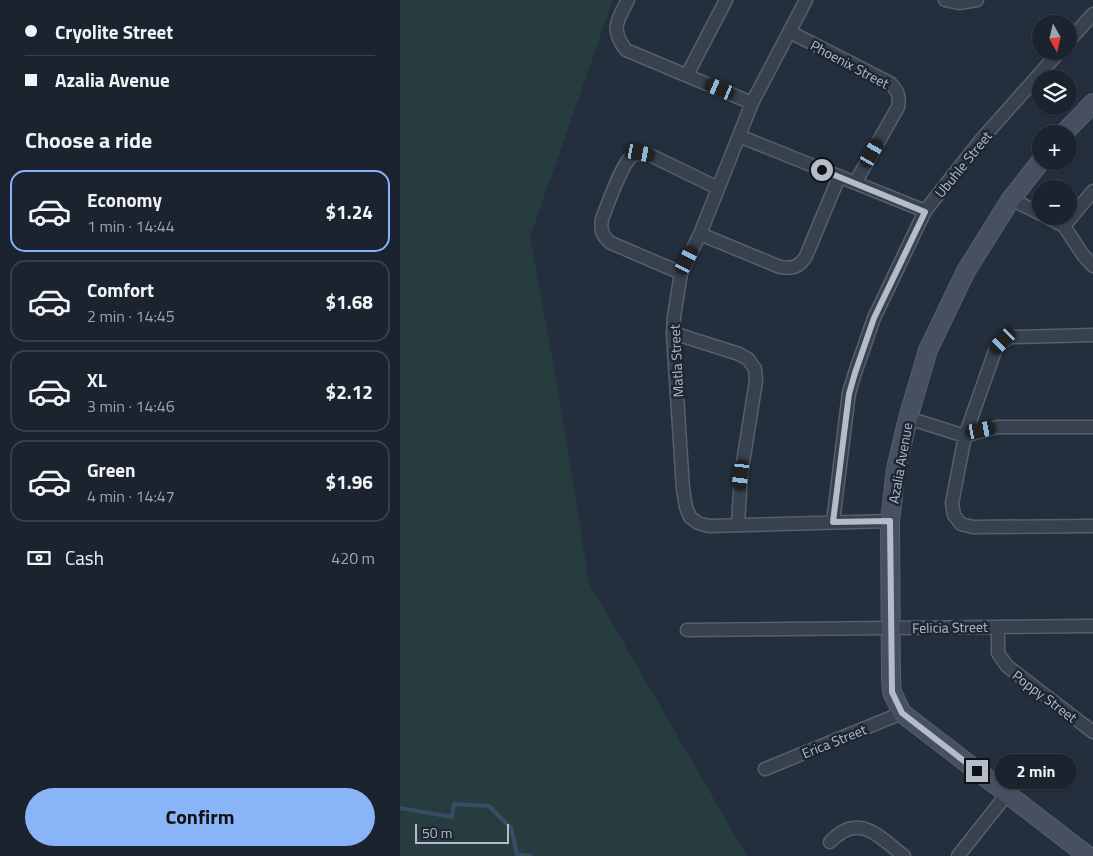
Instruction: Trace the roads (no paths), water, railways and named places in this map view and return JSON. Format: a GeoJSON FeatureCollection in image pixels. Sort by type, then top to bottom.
{"type":"FeatureCollection","features":[{"type":"Feature","properties":{"kind":"street"},"geometry":{"type":"LineString","coordinates":[[628,0],[617,20],[616,32],[626,50],[752,103]]}},
{"type":"Feature","properties":{"kind":"street"},"geometry":{"type":"LineString","coordinates":[[687,75],[726,0]]}},
{"type":"Feature","properties":{"kind":"street","name":"Matla Street"},"geometry":{"type":"LineString","coordinates":[[806,0],[752,103],[700,234],[681,273],[673,333],[683,489],[690,517],[698,523],[709,526],[890,521]]}},
{"type":"Feature","properties":{"kind":"street"},"geometry":{"type":"LineString","coordinates":[[946,0],[960,3],[977,0]]}},
{"type":"Feature","properties":{"kind":"street"},"geometry":{"type":"LineString","coordinates":[[1078,31],[1093,14]]}},
{"type":"Feature","properties":{"kind":"street","name":"Phoenix Street"},"geometry":{"type":"LineString","coordinates":[[790,32],[890,83],[897,90],[900,98],[898,107],[854,183]]}},
{"type":"Feature","properties":{"kind":"street","name":"Ubuhle Street"},"geometry":{"type":"LineString","coordinates":[[833,522],[849,394],[874,318],[925,212],[981,140],[1052,60]]}},
{"type":"Feature","properties":{"kind":"street"},"geometry":{"type":"LineString","coordinates":[[1072,125],[1093,102]]}},
{"type":"Feature","properties":{"kind":"street"},"geometry":{"type":"LineString","coordinates":[[739,136],[925,212]]}},
{"type":"Feature","properties":{"kind":"street"},"geometry":{"type":"LineString","coordinates":[[681,273],[611,243],[604,237],[600,228],[602,219],[625,165],[631,157],[640,153],[650,155],[718,188]]}},
{"type":"Feature","properties":{"kind":"street","name":"Azalia Avenue"},"geometry":{"type":"LineString","coordinates":[[1034,170],[1011,199],[966,271],[928,350],[908,418],[896,469],[890,521],[892,692],[902,713],[1088,856]]}},
{"type":"Feature","properties":{"kind":"street"},"geometry":{"type":"LineString","coordinates":[[700,234],[780,267],[790,269],[797,267],[806,256],[839,177]]}},
{"type":"Feature","properties":{"kind":"street"},"geometry":{"type":"LineString","coordinates":[[1093,191],[1064,226],[1083,255],[1093,266]]}},
{"type":"Feature","properties":{"kind":"street"},"geometry":{"type":"LineString","coordinates":[[1011,199],[1032,210]]}},
{"type":"Feature","properties":{"kind":"street"},"geometry":{"type":"LineString","coordinates":[[673,333],[739,354],[748,359],[755,369],[755,398],[741,475],[738,524]]}},
{"type":"Feature","properties":{"kind":"street"},"geometry":{"type":"LineString","coordinates":[[1093,335],[1023,335],[1010,337],[996,348],[965,436],[952,504],[954,515],[961,524],[972,527],[1093,526]]}},
{"type":"Feature","properties":{"kind":"street"},"geometry":{"type":"LineString","coordinates":[[908,418],[965,436],[997,427],[1093,427]]}},
{"type":"Feature","properties":{"kind":"street","name":"Felicia Street"},"geometry":{"type":"LineString","coordinates":[[688,630],[1093,626]]}},
{"type":"Feature","properties":{"kind":"street","name":"Poppy Street"},"geometry":{"type":"LineString","coordinates":[[998,627],[998,653],[1007,666],[1093,732]]}},
{"type":"Feature","properties":{"kind":"street","name":"Erica Street"},"geometry":{"type":"LineString","coordinates":[[765,769],[902,713]]}},
{"type":"Feature","properties":{"kind":"street"},"geometry":{"type":"LineString","coordinates":[[958,856],[1007,794]]}},
{"type":"Feature","properties":{"kind":"street"},"geometry":{"type":"LineString","coordinates":[[830,842],[835,836],[855,827],[864,828],[904,856]]}},
{"type":"Feature","properties":{"kind":"waterway"},"geometry":{"type":"LineString","coordinates":[[400,808],[452,817],[454,804],[489,806],[511,828],[517,854],[530,856]]}}]}
